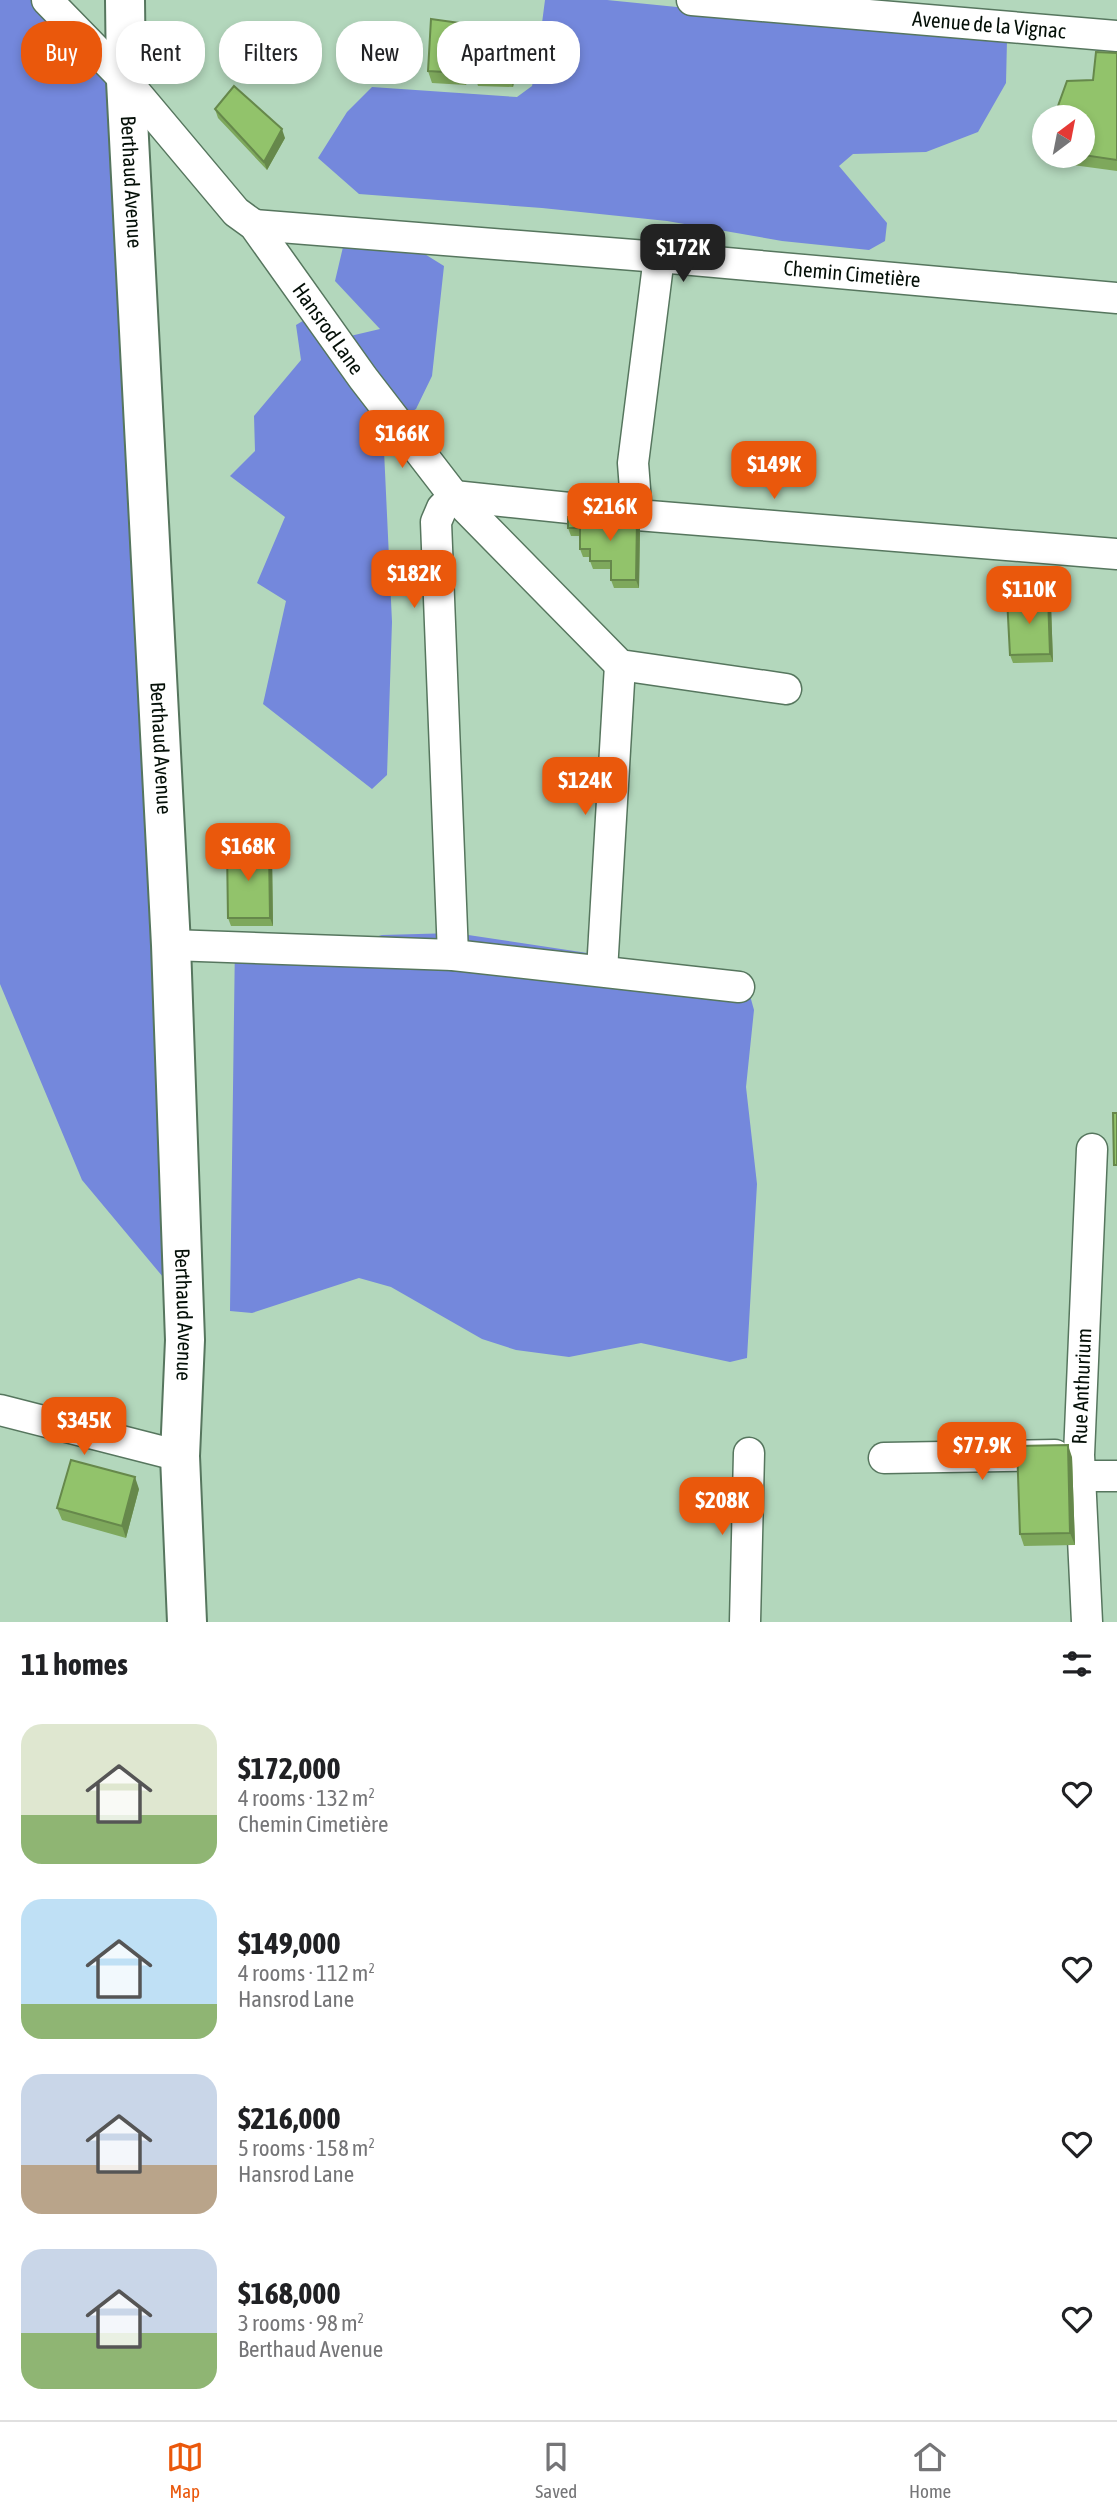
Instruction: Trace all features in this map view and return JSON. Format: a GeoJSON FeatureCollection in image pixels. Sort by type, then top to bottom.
{"type":"FeatureCollection","features":[{"type":"Feature","properties":{"kind":"street"},"geometry":{"type":"LineString","coordinates":[[47,0],[116,71]]}},
{"type":"Feature","properties":{"kind":"street","name":"Berthaud Avenue"},"geometry":{"type":"LineString","coordinates":[[125,0],[125,21]]}},
{"type":"Feature","properties":{"kind":"street","name":"Avenue de la Vignac"},"geometry":{"type":"LineString","coordinates":[[692,0],[938,11],[1117,36]]}},
{"type":"Feature","properties":{"kind":"street","name":"Berthaud Avenue"},"geometry":{"type":"LineString","coordinates":[[126,84],[170,945],[185,1340],[180,1456],[187,1622]]}},
{"type":"Feature","properties":{"kind":"street","name":"Hansrod Lane"},"geometry":{"type":"LineString","coordinates":[[129,84],[236,212],[254,225],[363,378],[454,496],[620,665]]}},
{"type":"Feature","properties":{"kind":"street","name":"Chemin Cimetière"},"geometry":{"type":"LineString","coordinates":[[254,225],[659,257],[1117,298]]}},
{"type":"Feature","properties":{"kind":"street"},"geometry":{"type":"LineString","coordinates":[[637,516],[633,463],[659,257]]}},
{"type":"Feature","properties":{"kind":"street"},"geometry":{"type":"LineString","coordinates":[[453,955],[436,522],[442,508],[454,496],[637,516],[1117,555]]}},
{"type":"Feature","properties":{"kind":"street"},"geometry":{"type":"LineString","coordinates":[[602,971],[620,665],[786,689]]}},
{"type":"Feature","properties":{"kind":"street"},"geometry":{"type":"LineString","coordinates":[[170,945],[453,955],[739,987]]}},
{"type":"Feature","properties":{"kind":"street","name":"Rue Anthurium"},"geometry":{"type":"LineString","coordinates":[[1087,1622],[1080,1465],[1092,1149]]}},
{"type":"Feature","properties":{"kind":"street"},"geometry":{"type":"LineString","coordinates":[[0,1410],[180,1456]]}},
{"type":"Feature","properties":{"kind":"street"},"geometry":{"type":"LineString","coordinates":[[745,1622],[749,1453]]}},
{"type":"Feature","properties":{"kind":"street"},"geometry":{"type":"LineString","coordinates":[[884,1458],[1080,1465],[1117,1476]]}},
{"type":"Feature","properties":{"kind":"shaded area"},"geometry":{"type":"Polygon","coordinates":[[[0,0],[43,0],[64,21],[21,21],[21,84],[102,84],[102,60],[116,74],[116,84],[125,84],[183,1278],[163,1277],[82,1180],[0,984],[0,0]]]}},
{"type":"Feature","properties":{"kind":"shaded area"},"geometry":{"type":"Polygon","coordinates":[[[545,0],[607,0],[1007,40],[1006,83],[978,132],[926,152],[853,154],[839,166],[887,223],[885,241],[869,250],[782,241],[667,221],[359,194],[318,158],[347,112],[372,87],[517,97],[532,84],[580,84],[580,21],[542,21],[545,0]]]}},
{"type":"Feature","properties":{"kind":"shaded area"},"geometry":{"type":"Polygon","coordinates":[[[343,247],[415,248],[444,266],[432,376],[416,409],[383,429],[392,622],[387,775],[372,789],[263,704],[286,601],[257,583],[285,517],[230,476],[255,451],[254,416],[301,360],[296,325],[326,307],[346,337],[380,329],[335,281],[343,247]]]}},
{"type":"Feature","properties":{"kind":"shaded area"},"geometry":{"type":"Polygon","coordinates":[[[455,933],[693,969],[749,992],[754,1010],[746,1087],[757,1184],[747,1358],[730,1362],[641,1343],[569,1357],[516,1350],[482,1339],[391,1287],[359,1278],[252,1313],[230,1311],[235,941],[328,951],[382,935],[455,933]]]}},
{"type":"Feature","properties":{"kind":"building"},"geometry":{"type":"Polygon","coordinates":[[[431,19],[445,21],[437,21],[437,72],[428,71],[431,19]]]}},
{"type":"Feature","properties":{"kind":"building"},"geometry":{"type":"Polygon","coordinates":[[[1096,52],[1117,53],[1117,160],[1096,157],[1096,105],[1058,105],[1067,81],[1093,80],[1096,52]]]}},
{"type":"Feature","properties":{"kind":"building"},"geometry":{"type":"Polygon","coordinates":[[[234,86],[282,129],[264,162],[215,109],[234,86]]]}},
{"type":"Feature","properties":{"kind":"building"},"geometry":{"type":"Polygon","coordinates":[[[568,517],[637,519],[636,580],[611,580],[611,561],[590,561],[590,549],[580,549],[580,528],[568,528],[568,517]]]}},
{"type":"Feature","properties":{"kind":"building"},"geometry":{"type":"Polygon","coordinates":[[[1048,596],[1050,654],[1010,655],[1007,598],[1048,596]]]}},
{"type":"Feature","properties":{"kind":"building"},"geometry":{"type":"Polygon","coordinates":[[[227,848],[269,848],[270,918],[228,918],[227,848]]]}},
{"type":"Feature","properties":{"kind":"building"},"geometry":{"type":"Polygon","coordinates":[[[1113,1113],[1117,1113],[1117,1165],[1114,1165],[1113,1113]]]}},
{"type":"Feature","properties":{"kind":"building"},"geometry":{"type":"Polygon","coordinates":[[[1068,1445],[1070,1533],[1020,1534],[1017,1446],[1068,1445]]]}},
{"type":"Feature","properties":{"kind":"building"},"geometry":{"type":"Polygon","coordinates":[[[71,1460],[135,1477],[122,1526],[57,1508],[71,1460]]]}}]}
